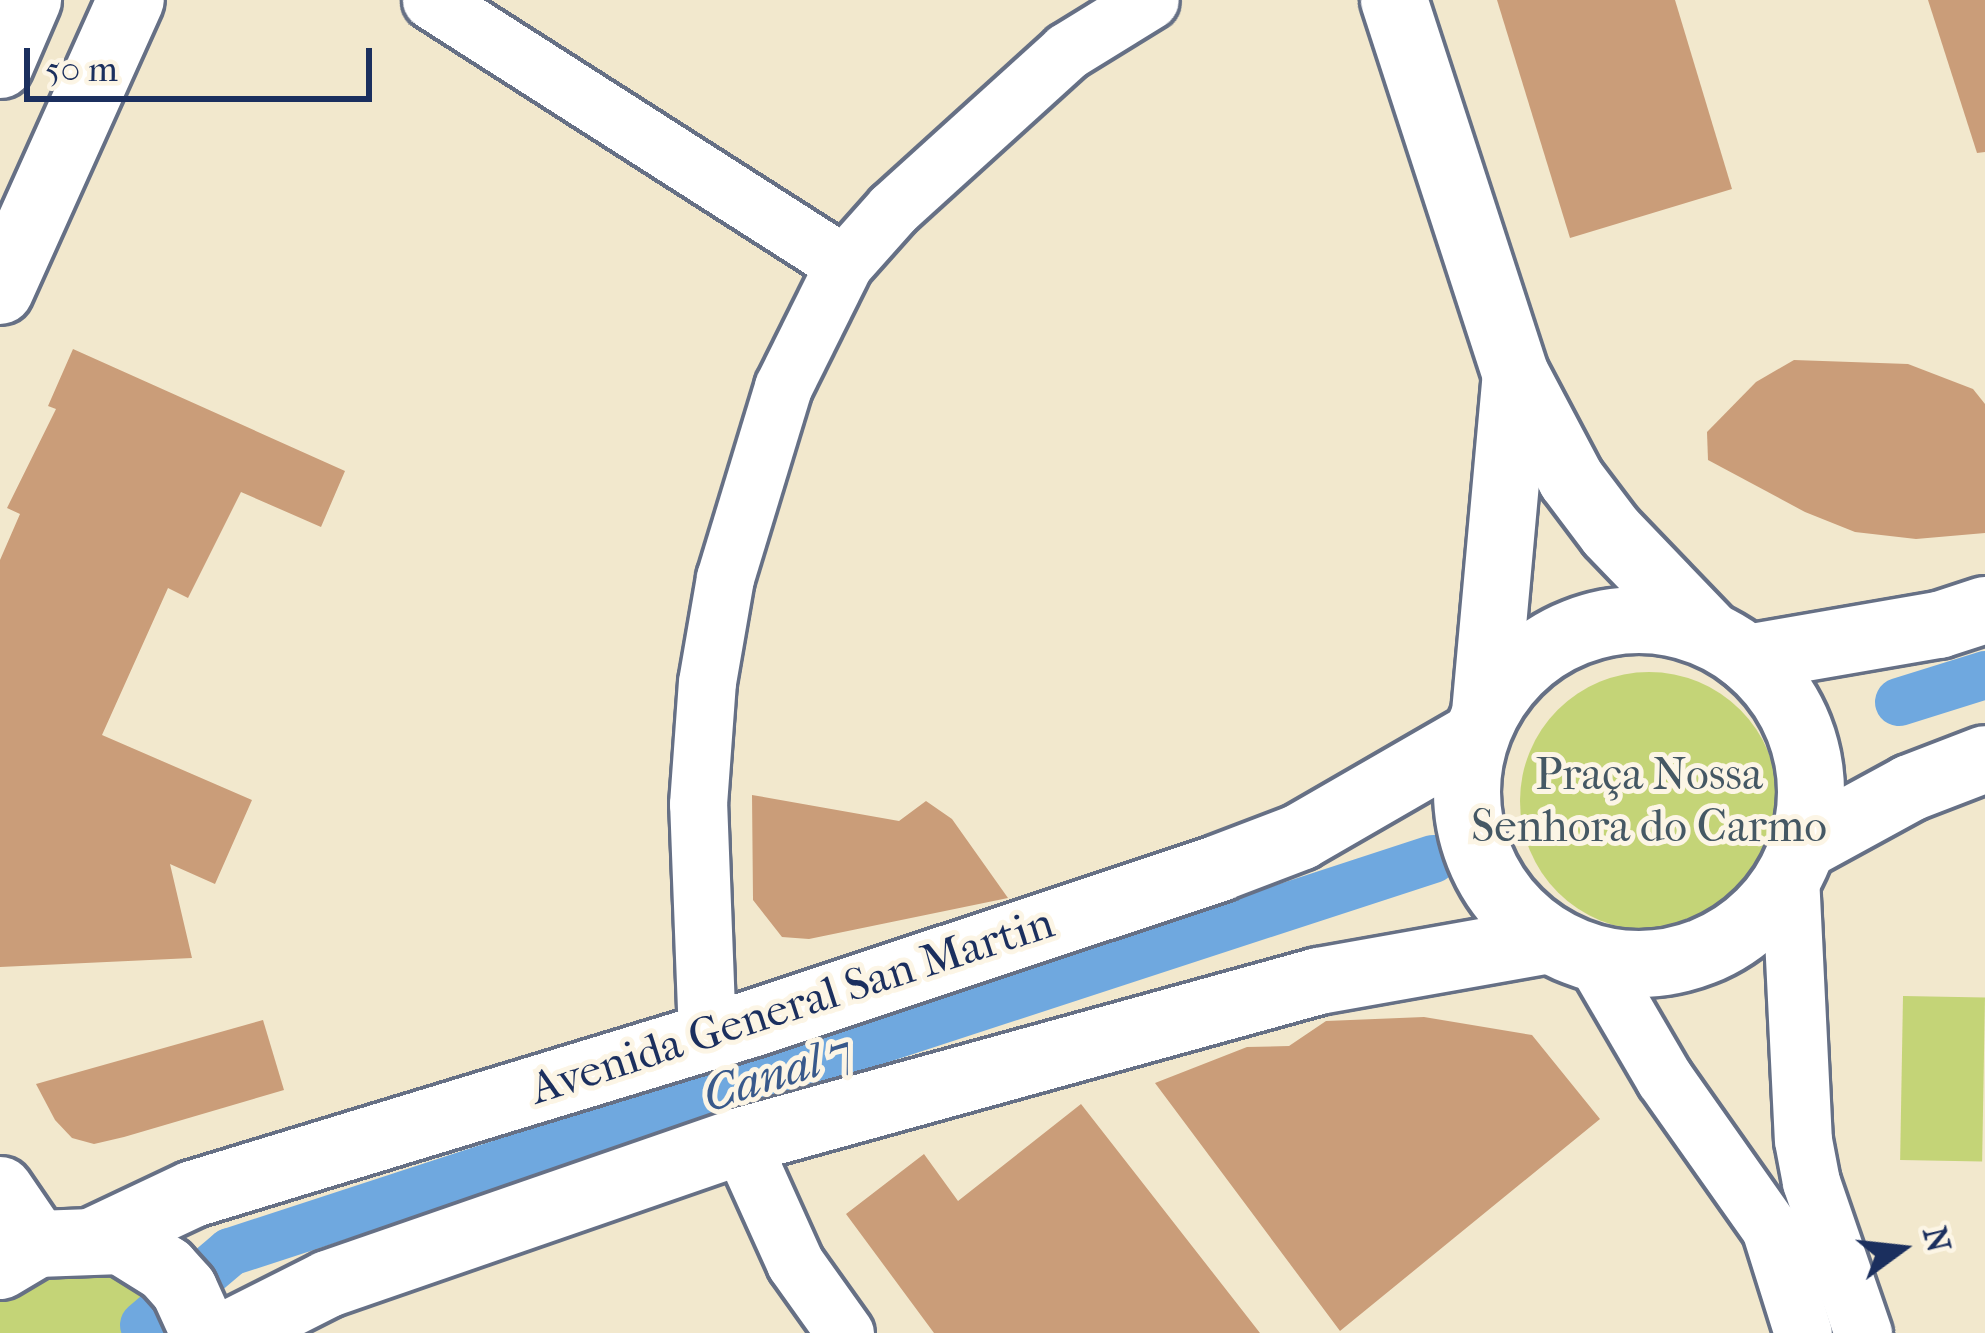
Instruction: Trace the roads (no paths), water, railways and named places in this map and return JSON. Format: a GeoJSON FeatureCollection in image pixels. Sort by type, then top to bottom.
{"type":"FeatureCollection","features":[{"type":"Feature","properties":{"kind":"main road"},"geometry":{"type":"LineString","coordinates":[[0,65],[28,0]]}},
{"type":"Feature","properties":{"kind":"main road"},"geometry":{"type":"LineString","coordinates":[[0,291],[130,0]]}},
{"type":"Feature","properties":{"kind":"main road"},"geometry":{"type":"LineString","coordinates":[[1394,0],[1516,375],[1570,479],[1611,532],[1782,697],[1804,743],[1811,795],[1796,861]]}},
{"type":"Feature","properties":{"kind":"main road"},"geometry":{"type":"LineString","coordinates":[[1516,375],[1480,725],[1466,794],[1476,851],[1505,901],[1572,950]]}},
{"type":"Feature","properties":{"kind":"main road"},"geometry":{"type":"LineString","coordinates":[[1480,725],[1509,676],[1542,648],[1582,628],[1624,619],[1668,622],[1728,646],[1939,625],[1985,610]]}},
{"type":"Feature","properties":{"kind":"main road","name":"Avenida General San Martin"},"geometry":{"type":"LineString","coordinates":[[43,1250],[193,1194],[707,1035],[1300,837],[1480,725]]}},
{"type":"Feature","properties":{"kind":"main road"},"geometry":{"type":"LineString","coordinates":[[231,1333],[328,1283],[740,1141],[1318,981],[1572,950],[1640,966],[1686,959],[1745,927],[1796,861],[1910,788],[1985,759]]}},
{"type":"Feature","properties":{"kind":"main road"},"geometry":{"type":"LineString","coordinates":[[0,1190],[43,1250],[121,1241],[166,1269],[184,1289],[204,1333]]}},
{"type":"Feature","properties":{"kind":"street"},"geometry":{"type":"LineString","coordinates":[[431,0],[844,264]]}},
{"type":"Feature","properties":{"kind":"street"},"geometry":{"type":"LineString","coordinates":[[707,1035],[698,804],[707,682],[724,578],[784,387],[844,264],[893,209],[1067,51],[1150,0]]}},
{"type":"Feature","properties":{"kind":"street"},"geometry":{"type":"LineString","coordinates":[[1796,861],[1800,1106],[1811,1182],[1796,1220],[1803,1333]]}},
{"type":"Feature","properties":{"kind":"street"},"geometry":{"type":"LineString","coordinates":[[1572,950],[1664,1078],[1796,1220],[1863,1333]]}},
{"type":"Feature","properties":{"kind":"street"},"geometry":{"type":"LineString","coordinates":[[740,1141],[795,1263],[845,1333]]}},
{"type":"Feature","properties":{"kind":"waterway","name":"Canal 7"},"geometry":{"type":"LineString","coordinates":[[1899,702],[1985,675]]}},
{"type":"Feature","properties":{"kind":"waterway","name":"Canal 7"},"geometry":{"type":"LineString","coordinates":[[144,1325],[230,1252],[1433,859]]}},
{"type":"Feature","properties":{"kind":"park label","name":"Praça Nossa Senhora do Carmo"},"geometry":{"type":"Point","coordinates":[1649,801]}}]}
